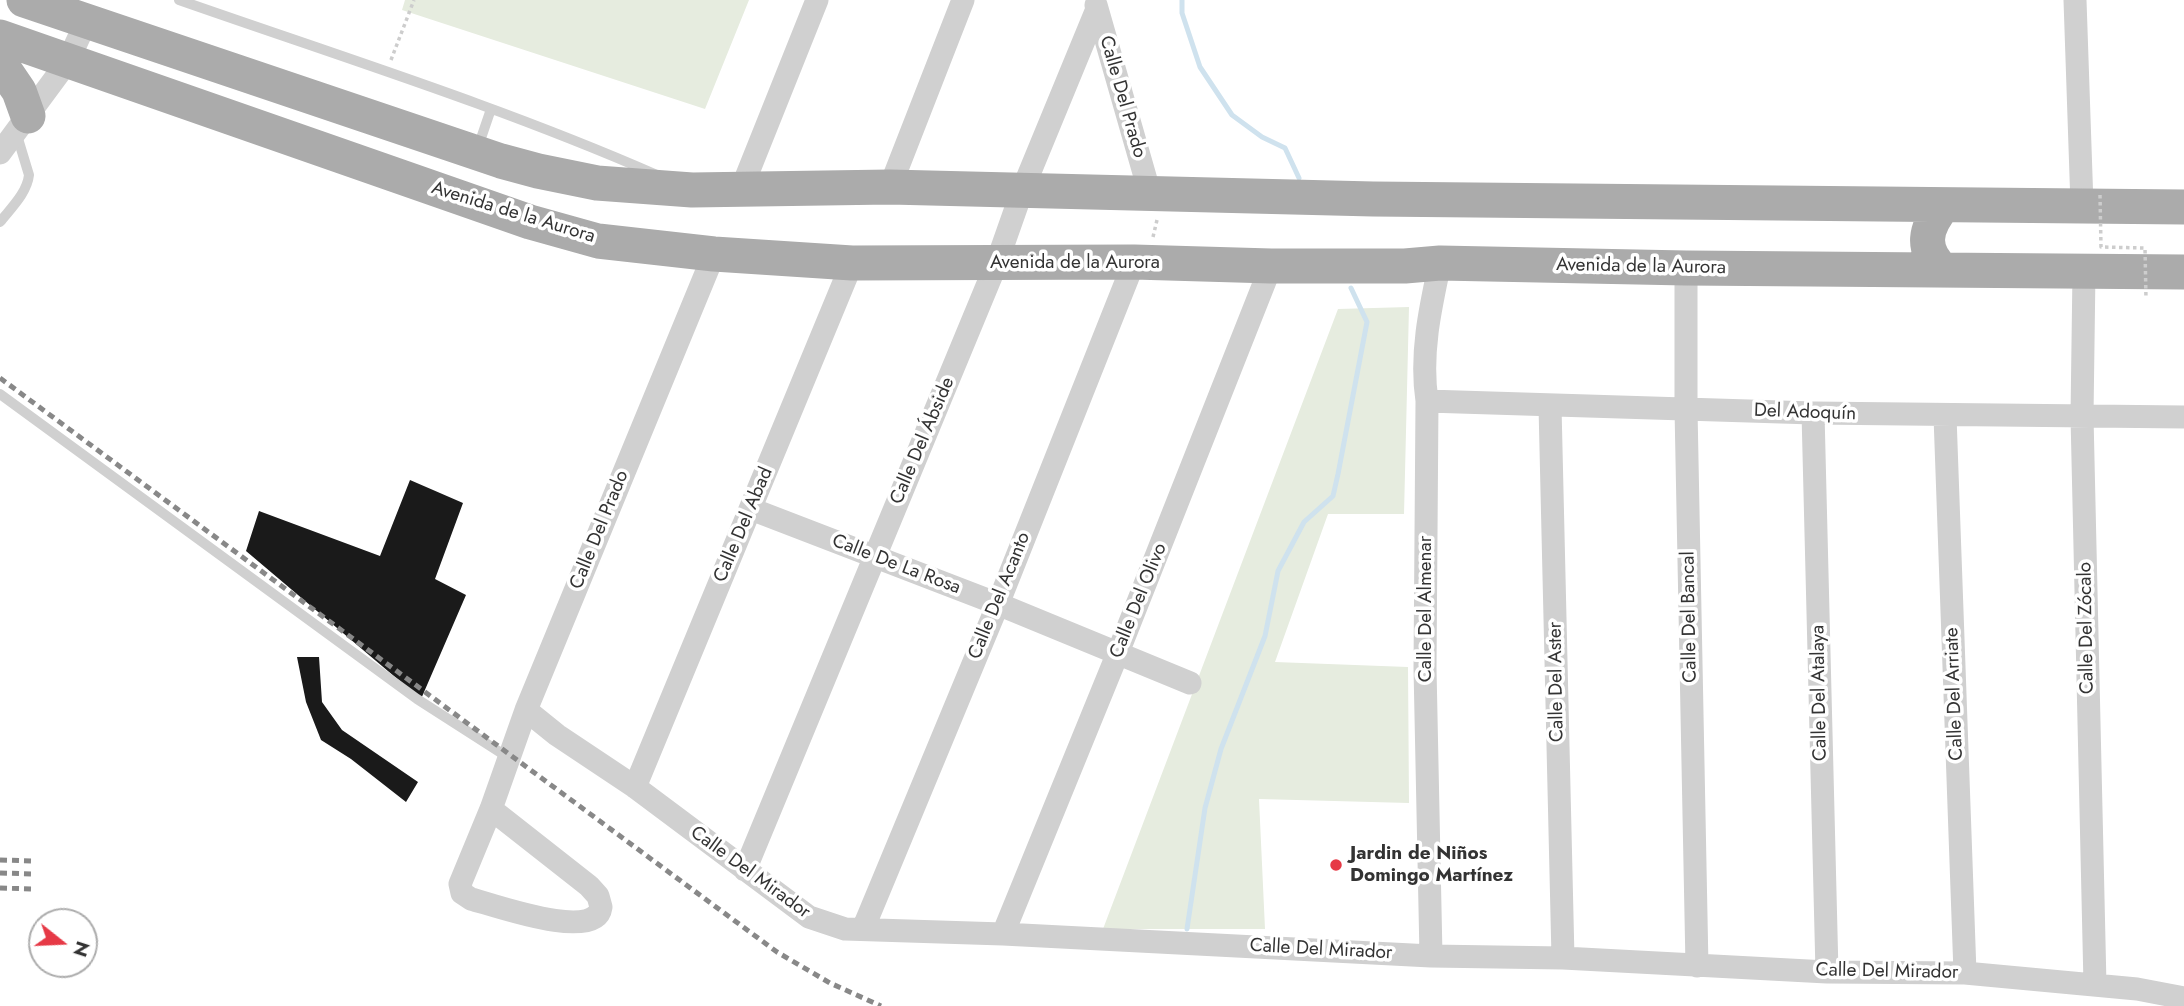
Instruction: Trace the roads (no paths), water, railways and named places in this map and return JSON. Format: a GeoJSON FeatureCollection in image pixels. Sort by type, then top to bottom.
{"type":"FeatureCollection","features":[{"type":"Feature","properties":{"kind":"main road"},"geometry":{"type":"LineString","coordinates":[[24,0],[88,17],[476,152],[538,171],[597,183],[692,190],[890,187],[1156,194],[1943,206],[2091,200],[2184,207]]}},
{"type":"Feature","properties":{"kind":"main road","name":"Avenida de la Aurora"},"geometry":{"type":"LineString","coordinates":[[0,37],[568,234],[598,241],[714,254],[852,263],[1271,266],[1440,264],[2184,272]]}},
{"type":"Feature","properties":{"kind":"main road"},"geometry":{"type":"LineString","coordinates":[[0,63],[19,91],[22,124]]}},
{"type":"Feature","properties":{"kind":"main road"},"geometry":{"type":"LineString","coordinates":[[1943,206],[1933,219],[1927,236],[1928,251],[1933,261],[1943,270]]}},
{"type":"Feature","properties":{"kind":"street"},"geometry":{"type":"LineString","coordinates":[[741,190],[817,0]]}},
{"type":"Feature","properties":{"kind":"street"},"geometry":{"type":"LineString","coordinates":[[890,187],[963,0]]}},
{"type":"Feature","properties":{"kind":"street"},"geometry":{"type":"LineString","coordinates":[[2075,0],[2091,200]]}},
{"type":"Feature","properties":{"kind":"street","name":"Calle Del Ábside"},"geometry":{"type":"LineString","coordinates":[[745,870],[998,262],[1022,191],[1096,5]]}},
{"type":"Feature","properties":{"kind":"street","name":"Calle Del Prado"},"geometry":{"type":"LineString","coordinates":[[1096,5],[1156,194]]}},
{"type":"Feature","properties":{"kind":"street"},"geometry":{"type":"LineString","coordinates":[[0,153],[68,61],[88,17]]}},
{"type":"Feature","properties":{"kind":"street","name":"Calle Del Prado"},"geometry":{"type":"LineString","coordinates":[[491,809],[589,886],[598,896],[601,913],[586,922],[566,923],[464,896],[460,884],[491,809],[526,710],[714,254]]}},
{"type":"Feature","properties":{"kind":"street","name":"Calle Del Abad"},"geometry":{"type":"LineString","coordinates":[[635,787],[852,263]]}},
{"type":"Feature","properties":{"kind":"street","name":"Calle Del Acanto"},"geometry":{"type":"LineString","coordinates":[[863,929],[1140,263]]}},
{"type":"Feature","properties":{"kind":"street","name":"Calle Del Almenar"},"geometry":{"type":"LineString","coordinates":[[1431,956],[1425,668],[1427,401],[1424,350],[1440,264]]}},
{"type":"Feature","properties":{"kind":"street","name":"Calle Del Olivo"},"geometry":{"type":"LineString","coordinates":[[1003,934],[1271,266]]}},
{"type":"Feature","properties":{"kind":"street","name":"Calle Del Bancal"},"geometry":{"type":"LineString","coordinates":[[1686,268],[1686,409],[1697,966]]}},
{"type":"Feature","properties":{"kind":"street","name":"Calle Del Zócalo"},"geometry":{"type":"LineString","coordinates":[[2084,271],[2082,416],[2095,985]]}},
{"type":"Feature","properties":{"kind":"street","name":"Del Adoquín"},"geometry":{"type":"LineString","coordinates":[[1427,401],[1813,414],[2184,417]]}},
{"type":"Feature","properties":{"kind":"street","name":"Calle Del Aster"},"geometry":{"type":"LineString","coordinates":[[1550,406],[1563,958]]}},
{"type":"Feature","properties":{"kind":"street","name":"Calle Del Atalaya"},"geometry":{"type":"LineString","coordinates":[[1813,414],[1827,972]]}},
{"type":"Feature","properties":{"kind":"street","name":"Calle Del Arriate"},"geometry":{"type":"LineString","coordinates":[[1945,415],[1965,973]]}},
{"type":"Feature","properties":{"kind":"street","name":"Calle De La Rosa"},"geometry":{"type":"LineString","coordinates":[[751,509],[998,604],[1189,683]]}},
{"type":"Feature","properties":{"kind":"street","name":"Calle Del Mirador"},"geometry":{"type":"LineString","coordinates":[[526,710],[557,735],[635,787],[809,917],[845,929],[1003,934],[1431,956],[1563,958],[1827,972],[1965,973],[2137,989],[2184,998]]}},
{"type":"Feature","properties":{"kind":"lane"},"geometry":{"type":"LineString","coordinates":[[179,0],[491,109],[603,151],[692,190]]}},
{"type":"Feature","properties":{"kind":"lane"},"geometry":{"type":"LineString","coordinates":[[476,152],[491,109]]}},
{"type":"Feature","properties":{"kind":"lane"},"geometry":{"type":"LineString","coordinates":[[0,222],[26,189],[28,181],[22,124]]}},
{"type":"Feature","properties":{"kind":"lane"},"geometry":{"type":"LineString","coordinates":[[0,394],[417,699],[509,758]]}},
{"type":"Feature","properties":{"kind":"waterway"},"geometry":{"type":"LineString","coordinates":[[1182,0],[1182,13],[1200,67],[1232,115],[1262,137],[1285,148],[1299,178]]}},
{"type":"Feature","properties":{"kind":"waterway"},"geometry":{"type":"LineString","coordinates":[[1187,929],[1205,808],[1221,749],[1265,636],[1278,571],[1304,522],[1333,496],[1367,322],[1351,288]]}},
{"type":"Feature","properties":{"kind":"railway"},"geometry":{"type":"LineString","coordinates":[[0,378],[777,952],[830,983],[881,1006]]}},
{"type":"Feature","properties":{"kind":"railway"},"geometry":{"type":"LineString","coordinates":[[0,860],[34,861]]}},
{"type":"Feature","properties":{"kind":"railway"},"geometry":{"type":"LineString","coordinates":[[0,873],[33,874]]}},
{"type":"Feature","properties":{"kind":"railway"},"geometry":{"type":"LineString","coordinates":[[0,888],[32,889]]}},
{"type":"Feature","properties":{"kind":"place","name":"Jardin de Niños Domingo Martínez"},"geometry":{"type":"Point","coordinates":[1336,865]}}]}
